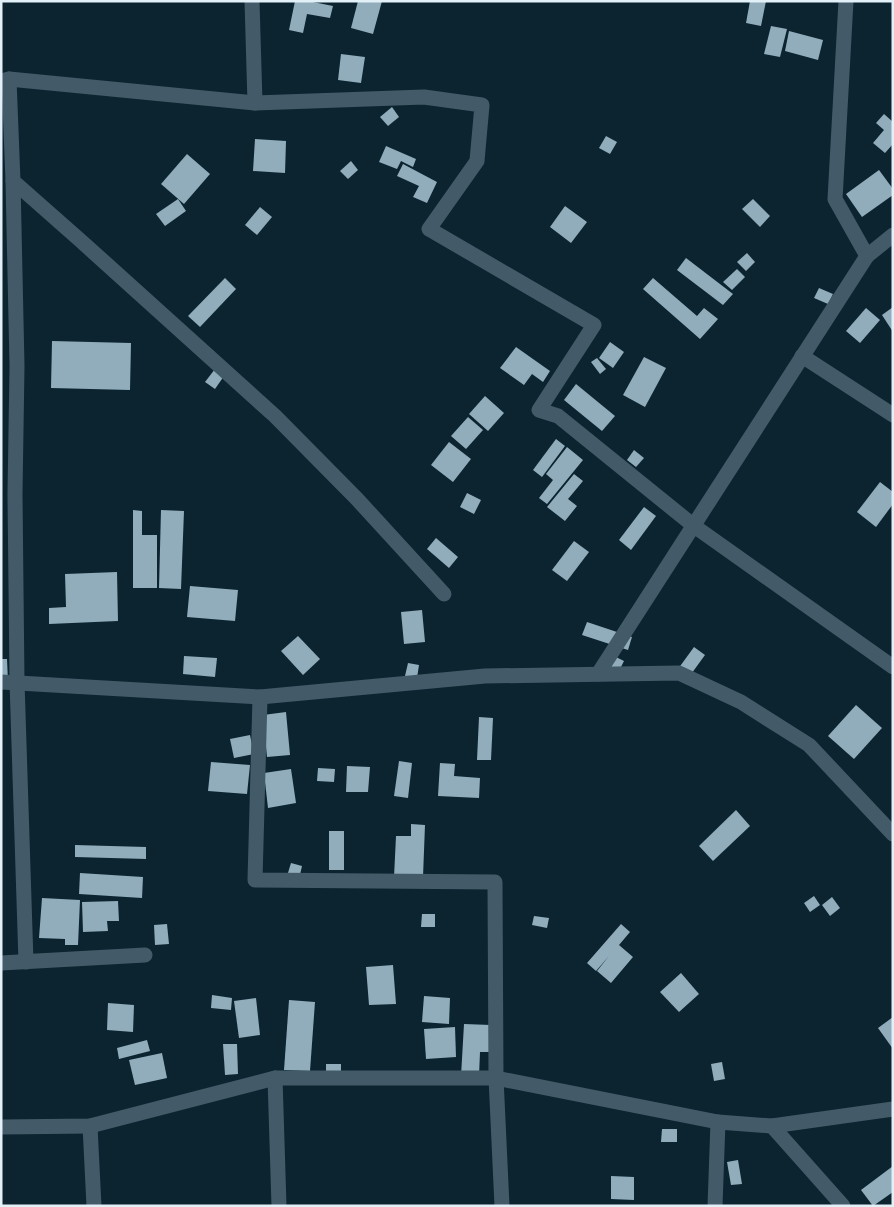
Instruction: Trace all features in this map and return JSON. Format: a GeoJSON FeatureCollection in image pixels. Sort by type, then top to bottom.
{"type":"FeatureCollection","features":[{"type":"Feature","properties":{"kind":"street"},"geometry":{"type":"LineString","coordinates":[[252,1],[255,103]]}},
{"type":"Feature","properties":{"kind":"street"},"geometry":{"type":"LineString","coordinates":[[846,1],[835,199],[867,256]]}},
{"type":"Feature","properties":{"kind":"street"},"geometry":{"type":"LineString","coordinates":[[26,962],[17,682],[8,494],[17,366],[13,182],[5,80],[255,103],[424,97],[482,105],[478,161],[429,229],[594,325],[539,410],[558,416],[694,526],[893,667]]}},
{"type":"Feature","properties":{"kind":"street"},"geometry":{"type":"LineString","coordinates":[[13,182],[275,416],[357,499],[444,594]]}},
{"type":"Feature","properties":{"kind":"street"},"geometry":{"type":"LineString","coordinates":[[598,674],[867,256],[893,235]]}},
{"type":"Feature","properties":{"kind":"street"},"geometry":{"type":"LineString","coordinates":[[802,356],[893,415]]}},
{"type":"Feature","properties":{"kind":"street"},"geometry":{"type":"LineString","coordinates":[[1,682],[260,697],[486,676],[679,674],[741,702],[809,745],[893,834]]}},
{"type":"Feature","properties":{"kind":"street"},"geometry":{"type":"LineString","coordinates":[[260,697],[254,880],[495,882],[496,1078],[502,1206]]}},
{"type":"Feature","properties":{"kind":"street"},"geometry":{"type":"LineString","coordinates":[[1,963],[145,955]]}},
{"type":"Feature","properties":{"kind":"street"},"geometry":{"type":"LineString","coordinates":[[275,1078],[279,1206]]}},
{"type":"Feature","properties":{"kind":"street"},"geometry":{"type":"LineString","coordinates":[[1,1127],[90,1126],[275,1078],[496,1078],[718,1122],[772,1126],[893,1109]]}},
{"type":"Feature","properties":{"kind":"street"},"geometry":{"type":"LineString","coordinates":[[715,1206],[718,1122]]}},
{"type":"Feature","properties":{"kind":"street"},"geometry":{"type":"LineString","coordinates":[[90,1126],[94,1206]]}},
{"type":"Feature","properties":{"kind":"street"},"geometry":{"type":"LineString","coordinates":[[772,1126],[842,1206]]}},
{"type":"Feature","properties":{"kind":"building"},"geometry":{"type":"Polygon","coordinates":[[[295,1],[308,1],[333,6],[330,18],[307,14],[303,33],[289,30],[295,1]]]}},
{"type":"Feature","properties":{"kind":"building"},"geometry":{"type":"Polygon","coordinates":[[[358,1],[382,1],[373,34],[351,28],[358,1]]]}},
{"type":"Feature","properties":{"kind":"building"},"geometry":{"type":"Polygon","coordinates":[[[750,1],[766,1],[761,26],[746,23],[750,1]]]}},
{"type":"Feature","properties":{"kind":"building"},"geometry":{"type":"Polygon","coordinates":[[[771,26],[787,29],[780,57],[764,54],[771,26]]]}},
{"type":"Feature","properties":{"kind":"building"},"geometry":{"type":"Polygon","coordinates":[[[789,31],[823,40],[818,60],[785,51],[789,31]]]}},
{"type":"Feature","properties":{"kind":"building"},"geometry":{"type":"Polygon","coordinates":[[[341,54],[365,57],[361,83],[338,80],[341,54]]]}},
{"type":"Feature","properties":{"kind":"building"},"geometry":{"type":"Polygon","coordinates":[[[392,107],[399,117],[388,126],[380,117],[392,107]]]}},
{"type":"Feature","properties":{"kind":"building"},"geometry":{"type":"Polygon","coordinates":[[[884,114],[893,122],[893,144],[885,153],[873,143],[884,130],[876,123],[884,114]]]}},
{"type":"Feature","properties":{"kind":"building"},"geometry":{"type":"Polygon","coordinates":[[[606,136],[617,142],[610,154],[599,148],[606,136]]]}},
{"type":"Feature","properties":{"kind":"building"},"geometry":{"type":"Polygon","coordinates":[[[255,139],[286,141],[285,173],[253,171],[255,139]]]}},
{"type":"Feature","properties":{"kind":"building"},"geometry":{"type":"Polygon","coordinates":[[[386,146],[416,159],[413,167],[401,161],[397,169],[379,162],[386,146]]]}},
{"type":"Feature","properties":{"kind":"building"},"geometry":{"type":"Polygon","coordinates":[[[187,154],[210,174],[184,204],[161,184],[187,154]]]}},
{"type":"Feature","properties":{"kind":"building"},"geometry":{"type":"Polygon","coordinates":[[[351,161],[358,170],[348,179],[340,171],[351,161]]]}},
{"type":"Feature","properties":{"kind":"building"},"geometry":{"type":"Polygon","coordinates":[[[403,164],[437,182],[427,203],[413,197],[419,186],[397,176],[403,164]]]}},
{"type":"Feature","properties":{"kind":"building"},"geometry":{"type":"Polygon","coordinates":[[[879,170],[893,189],[893,195],[862,217],[846,194],[879,170]]]}},
{"type":"Feature","properties":{"kind":"building"},"geometry":{"type":"Polygon","coordinates":[[[178,199],[186,211],[165,226],[156,214],[178,199]]]}},
{"type":"Feature","properties":{"kind":"building"},"geometry":{"type":"Polygon","coordinates":[[[753,199],[770,216],[760,227],[742,209],[753,199]]]}},
{"type":"Feature","properties":{"kind":"building"},"geometry":{"type":"Polygon","coordinates":[[[565,206],[587,222],[571,243],[550,227],[565,206]]]}},
{"type":"Feature","properties":{"kind":"building"},"geometry":{"type":"Polygon","coordinates":[[[260,207],[272,217],[257,235],[245,225],[260,207]]]}},
{"type":"Feature","properties":{"kind":"building"},"geometry":{"type":"Polygon","coordinates":[[[747,253],[755,262],[746,271],[737,262],[747,253]]]}},
{"type":"Feature","properties":{"kind":"building"},"geometry":{"type":"Polygon","coordinates":[[[686,258],[733,294],[723,305],[677,270],[686,258]]]}},
{"type":"Feature","properties":{"kind":"building"},"geometry":{"type":"Polygon","coordinates":[[[737,269],[745,277],[732,290],[723,282],[737,269]]]}},
{"type":"Feature","properties":{"kind":"building"},"geometry":{"type":"Polygon","coordinates":[[[225,278],[236,289],[200,327],[188,316],[225,278]]]}},
{"type":"Feature","properties":{"kind":"building"},"geometry":{"type":"Polygon","coordinates":[[[653,278],[697,316],[704,308],[718,319],[700,339],[643,289],[653,278]]]}},
{"type":"Feature","properties":{"kind":"building"},"geometry":{"type":"Polygon","coordinates":[[[819,288],[833,294],[828,304],[814,298],[819,288]]]}},
{"type":"Feature","properties":{"kind":"building"},"geometry":{"type":"Polygon","coordinates":[[[893,307],[893,332],[882,315],[893,307]]]}},
{"type":"Feature","properties":{"kind":"building"},"geometry":{"type":"Polygon","coordinates":[[[866,308],[880,320],[860,343],[846,331],[866,308]]]}},
{"type":"Feature","properties":{"kind":"building"},"geometry":{"type":"Polygon","coordinates":[[[52,341],[131,343],[130,390],[51,388],[52,341]]]}},
{"type":"Feature","properties":{"kind":"building"},"geometry":{"type":"Polygon","coordinates":[[[610,342],[624,352],[613,368],[599,358],[610,342]]]}},
{"type":"Feature","properties":{"kind":"building"},"geometry":{"type":"Polygon","coordinates":[[[516,347],[550,371],[543,382],[532,374],[524,385],[500,368],[516,347]]]}},
{"type":"Feature","properties":{"kind":"building"},"geometry":{"type":"Polygon","coordinates":[[[644,357],[666,368],[645,407],[623,395],[644,357]]]}},
{"type":"Feature","properties":{"kind":"building"},"geometry":{"type":"Polygon","coordinates":[[[597,358],[606,369],[600,374],[591,362],[597,358]]]}},
{"type":"Feature","properties":{"kind":"building"},"geometry":{"type":"Polygon","coordinates":[[[215,369],[224,376],[215,389],[205,382],[215,369]]]}},
{"type":"Feature","properties":{"kind":"building"},"geometry":{"type":"Polygon","coordinates":[[[576,384],[615,416],[602,431],[564,400],[576,384]]]}},
{"type":"Feature","properties":{"kind":"building"},"geometry":{"type":"Polygon","coordinates":[[[485,396],[504,413],[488,431],[469,414],[485,396]]]}},
{"type":"Feature","properties":{"kind":"building"},"geometry":{"type":"Polygon","coordinates":[[[468,417],[483,430],[466,449],[451,436],[468,417]]]}},
{"type":"Feature","properties":{"kind":"building"},"geometry":{"type":"Polygon","coordinates":[[[556,439],[565,446],[542,477],[533,470],[556,439]]]}},
{"type":"Feature","properties":{"kind":"building"},"geometry":{"type":"Polygon","coordinates":[[[449,442],[471,459],[453,482],[431,465],[449,442]]]}},
{"type":"Feature","properties":{"kind":"building"},"geometry":{"type":"Polygon","coordinates":[[[567,447],[583,460],[547,504],[539,498],[553,480],[546,474],[567,447]]]}},
{"type":"Feature","properties":{"kind":"building"},"geometry":{"type":"Polygon","coordinates":[[[634,450],[644,458],[636,467],[627,460],[634,450]]]}},
{"type":"Feature","properties":{"kind":"building"},"geometry":{"type":"Polygon","coordinates":[[[574,474],[583,481],[568,499],[577,506],[565,521],[547,507],[574,474]]]}},
{"type":"Feature","properties":{"kind":"building"},"geometry":{"type":"Polygon","coordinates":[[[880,482],[893,492],[893,504],[876,527],[857,512],[880,482]]]}},
{"type":"Feature","properties":{"kind":"building"},"geometry":{"type":"Polygon","coordinates":[[[467,493],[481,500],[474,514],[460,507],[467,493]]]}},
{"type":"Feature","properties":{"kind":"building"},"geometry":{"type":"Polygon","coordinates":[[[644,507],[656,516],[631,550],[619,540],[644,507]]]}},
{"type":"Feature","properties":{"kind":"building"},"geometry":{"type":"Polygon","coordinates":[[[133,510],[142,511],[142,535],[157,535],[157,588],[133,588],[133,510]]]}},
{"type":"Feature","properties":{"kind":"building"},"geometry":{"type":"Polygon","coordinates":[[[161,510],[184,511],[181,589],[159,588],[161,510]]]}},
{"type":"Feature","properties":{"kind":"building"},"geometry":{"type":"Polygon","coordinates":[[[436,538],[458,557],[449,568],[427,549],[436,538]]]}},
{"type":"Feature","properties":{"kind":"building"},"geometry":{"type":"Polygon","coordinates":[[[574,541],[589,552],[567,581],[552,570],[574,541]]]}},
{"type":"Feature","properties":{"kind":"building"},"geometry":{"type":"Polygon","coordinates":[[[117,572],[118,621],[49,624],[49,608],[66,607],[65,574],[117,572]]]}},
{"type":"Feature","properties":{"kind":"building"},"geometry":{"type":"Polygon","coordinates":[[[190,586],[238,590],[235,621],[187,617],[190,586]]]}},
{"type":"Feature","properties":{"kind":"building"},"geometry":{"type":"Polygon","coordinates":[[[422,610],[425,642],[404,644],[401,612],[422,610]]]}},
{"type":"Feature","properties":{"kind":"building"},"geometry":{"type":"Polygon","coordinates":[[[587,622],[632,637],[628,650],[582,635],[587,622]]]}},
{"type":"Feature","properties":{"kind":"building"},"geometry":{"type":"Polygon","coordinates":[[[298,636],[320,659],[303,675],[281,651],[298,636]]]}},
{"type":"Feature","properties":{"kind":"building"},"geometry":{"type":"Polygon","coordinates":[[[694,647],[705,655],[689,677],[678,669],[694,647]]]}},
{"type":"Feature","properties":{"kind":"building"},"geometry":{"type":"Polygon","coordinates":[[[612,655],[624,661],[618,673],[605,667],[612,655]]]}},
{"type":"Feature","properties":{"kind":"building"},"geometry":{"type":"Polygon","coordinates":[[[184,656],[217,658],[215,677],[183,674],[184,656]]]}},
{"type":"Feature","properties":{"kind":"building"},"geometry":{"type":"Polygon","coordinates":[[[1,659],[7,659],[8,682],[1,682],[1,659]]]}},
{"type":"Feature","properties":{"kind":"building"},"geometry":{"type":"Polygon","coordinates":[[[408,663],[419,665],[417,678],[405,676],[408,663]]]}},
{"type":"Feature","properties":{"kind":"building"},"geometry":{"type":"Polygon","coordinates":[[[856,705],[882,728],[854,759],[828,736],[856,705]]]}},
{"type":"Feature","properties":{"kind":"building"},"geometry":{"type":"Polygon","coordinates":[[[286,712],[290,755],[267,757],[263,715],[286,712]]]}},
{"type":"Feature","properties":{"kind":"building"},"geometry":{"type":"Polygon","coordinates":[[[479,717],[493,718],[491,760],[477,760],[479,717]]]}},
{"type":"Feature","properties":{"kind":"building"},"geometry":{"type":"Polygon","coordinates":[[[250,735],[254,754],[234,758],[230,739],[250,735]]]}},
{"type":"Feature","properties":{"kind":"building"},"geometry":{"type":"Polygon","coordinates":[[[399,761],[412,763],[408,798],[394,796],[399,761]]]}},
{"type":"Feature","properties":{"kind":"building"},"geometry":{"type":"Polygon","coordinates":[[[211,762],[250,765],[247,794],[208,791],[211,762]]]}},
{"type":"Feature","properties":{"kind":"building"},"geometry":{"type":"Polygon","coordinates":[[[440,763],[455,764],[454,776],[480,778],[479,798],[438,796],[440,763]]]}},
{"type":"Feature","properties":{"kind":"building"},"geometry":{"type":"Polygon","coordinates":[[[347,766],[370,767],[368,792],[346,792],[347,766]]]}},
{"type":"Feature","properties":{"kind":"building"},"geometry":{"type":"Polygon","coordinates":[[[318,768],[335,769],[334,782],[317,781],[318,768]]]}},
{"type":"Feature","properties":{"kind":"building"},"geometry":{"type":"Polygon","coordinates":[[[291,769],[296,803],[268,808],[264,773],[291,769]]]}},
{"type":"Feature","properties":{"kind":"building"},"geometry":{"type":"Polygon","coordinates":[[[736,810],[750,826],[713,861],[699,846],[736,810]]]}},
{"type":"Feature","properties":{"kind":"building"},"geometry":{"type":"Polygon","coordinates":[[[411,824],[425,825],[423,877],[394,877],[396,836],[411,836],[411,824]]]}},
{"type":"Feature","properties":{"kind":"building"},"geometry":{"type":"Polygon","coordinates":[[[329,831],[344,831],[344,870],[329,870],[329,831]]]}},
{"type":"Feature","properties":{"kind":"building"},"geometry":{"type":"Polygon","coordinates":[[[75,845],[146,847],[146,859],[75,857],[75,845]]]}},
{"type":"Feature","properties":{"kind":"building"},"geometry":{"type":"Polygon","coordinates":[[[291,863],[302,866],[299,879],[287,876],[291,863]]]}},
{"type":"Feature","properties":{"kind":"building"},"geometry":{"type":"Polygon","coordinates":[[[80,873],[143,877],[142,898],[79,894],[80,873]]]}},
{"type":"Feature","properties":{"kind":"building"},"geometry":{"type":"Polygon","coordinates":[[[814,896],[820,905],[810,912],[804,903],[814,896]]]}},
{"type":"Feature","properties":{"kind":"building"},"geometry":{"type":"Polygon","coordinates":[[[832,897],[840,908],[830,916],[822,905],[832,897]]]}},
{"type":"Feature","properties":{"kind":"building"},"geometry":{"type":"Polygon","coordinates":[[[42,898],[80,900],[78,945],[65,945],[65,939],[39,938],[42,898]]]}},
{"type":"Feature","properties":{"kind":"building"},"geometry":{"type":"Polygon","coordinates":[[[118,901],[119,921],[107,921],[108,931],[83,932],[82,902],[118,901]]]}},
{"type":"Feature","properties":{"kind":"building"},"geometry":{"type":"Polygon","coordinates":[[[422,914],[435,914],[435,927],[421,927],[422,914]]]}},
{"type":"Feature","properties":{"kind":"building"},"geometry":{"type":"Polygon","coordinates":[[[534,916],[549,918],[547,928],[532,925],[534,916]]]}},
{"type":"Feature","properties":{"kind":"building"},"geometry":{"type":"Polygon","coordinates":[[[167,924],[169,944],[155,945],[154,925],[167,924]]]}},
{"type":"Feature","properties":{"kind":"building"},"geometry":{"type":"Polygon","coordinates":[[[621,924],[630,932],[619,945],[633,957],[611,983],[597,971],[609,956],[596,971],[587,963],[621,924]]]}},
{"type":"Feature","properties":{"kind":"building"},"geometry":{"type":"Polygon","coordinates":[[[393,965],[396,1004],[369,1005],[366,967],[393,965]]]}},
{"type":"Feature","properties":{"kind":"building"},"geometry":{"type":"Polygon","coordinates":[[[681,973],[699,994],[679,1012],[660,992],[681,973]]]}},
{"type":"Feature","properties":{"kind":"building"},"geometry":{"type":"Polygon","coordinates":[[[212,995],[232,998],[231,1010],[211,1008],[212,995]]]}},
{"type":"Feature","properties":{"kind":"building"},"geometry":{"type":"Polygon","coordinates":[[[424,996],[450,998],[449,1024],[422,1022],[424,996]]]}},
{"type":"Feature","properties":{"kind":"building"},"geometry":{"type":"Polygon","coordinates":[[[256,998],[260,1035],[239,1038],[234,1001],[256,998]]]}},
{"type":"Feature","properties":{"kind":"building"},"geometry":{"type":"Polygon","coordinates":[[[289,1000],[315,1002],[310,1071],[284,1070],[289,1000]]]}},
{"type":"Feature","properties":{"kind":"building"},"geometry":{"type":"Polygon","coordinates":[[[108,1003],[134,1005],[133,1032],[107,1030],[108,1003]]]}},
{"type":"Feature","properties":{"kind":"building"},"geometry":{"type":"Polygon","coordinates":[[[893,1017],[893,1049],[878,1028],[893,1017]]]}},
{"type":"Feature","properties":{"kind":"building"},"geometry":{"type":"Polygon","coordinates":[[[464,1024],[491,1025],[489,1052],[480,1052],[479,1076],[461,1076],[464,1024]]]}},
{"type":"Feature","properties":{"kind":"building"},"geometry":{"type":"Polygon","coordinates":[[[455,1027],[456,1057],[426,1059],[424,1029],[455,1027]]]}},
{"type":"Feature","properties":{"kind":"building"},"geometry":{"type":"Polygon","coordinates":[[[147,1040],[150,1051],[119,1059],[117,1048],[147,1040]]]}},
{"type":"Feature","properties":{"kind":"building"},"geometry":{"type":"Polygon","coordinates":[[[223,1044],[237,1044],[238,1074],[225,1075],[223,1044]]]}},
{"type":"Feature","properties":{"kind":"building"},"geometry":{"type":"Polygon","coordinates":[[[162,1053],[167,1078],[135,1085],[129,1060],[162,1053]]]}},
{"type":"Feature","properties":{"kind":"building"},"geometry":{"type":"Polygon","coordinates":[[[722,1062],[725,1079],[714,1081],[711,1064],[722,1062]]]}},
{"type":"Feature","properties":{"kind":"building"},"geometry":{"type":"Polygon","coordinates":[[[326,1064],[341,1064],[341,1081],[326,1082],[326,1064]]]}},
{"type":"Feature","properties":{"kind":"building"},"geometry":{"type":"Polygon","coordinates":[[[662,1129],[677,1129],[677,1142],[661,1142],[662,1129]]]}},
{"type":"Feature","properties":{"kind":"building"},"geometry":{"type":"Polygon","coordinates":[[[738,1160],[742,1184],[731,1185],[727,1162],[738,1160]]]}},
{"type":"Feature","properties":{"kind":"building"},"geometry":{"type":"Polygon","coordinates":[[[893,1166],[893,1192],[873,1206],[861,1190],[893,1166]]]}},
{"type":"Feature","properties":{"kind":"building"},"geometry":{"type":"Polygon","coordinates":[[[611,1176],[634,1177],[634,1200],[611,1199],[611,1176]]]}}]}
